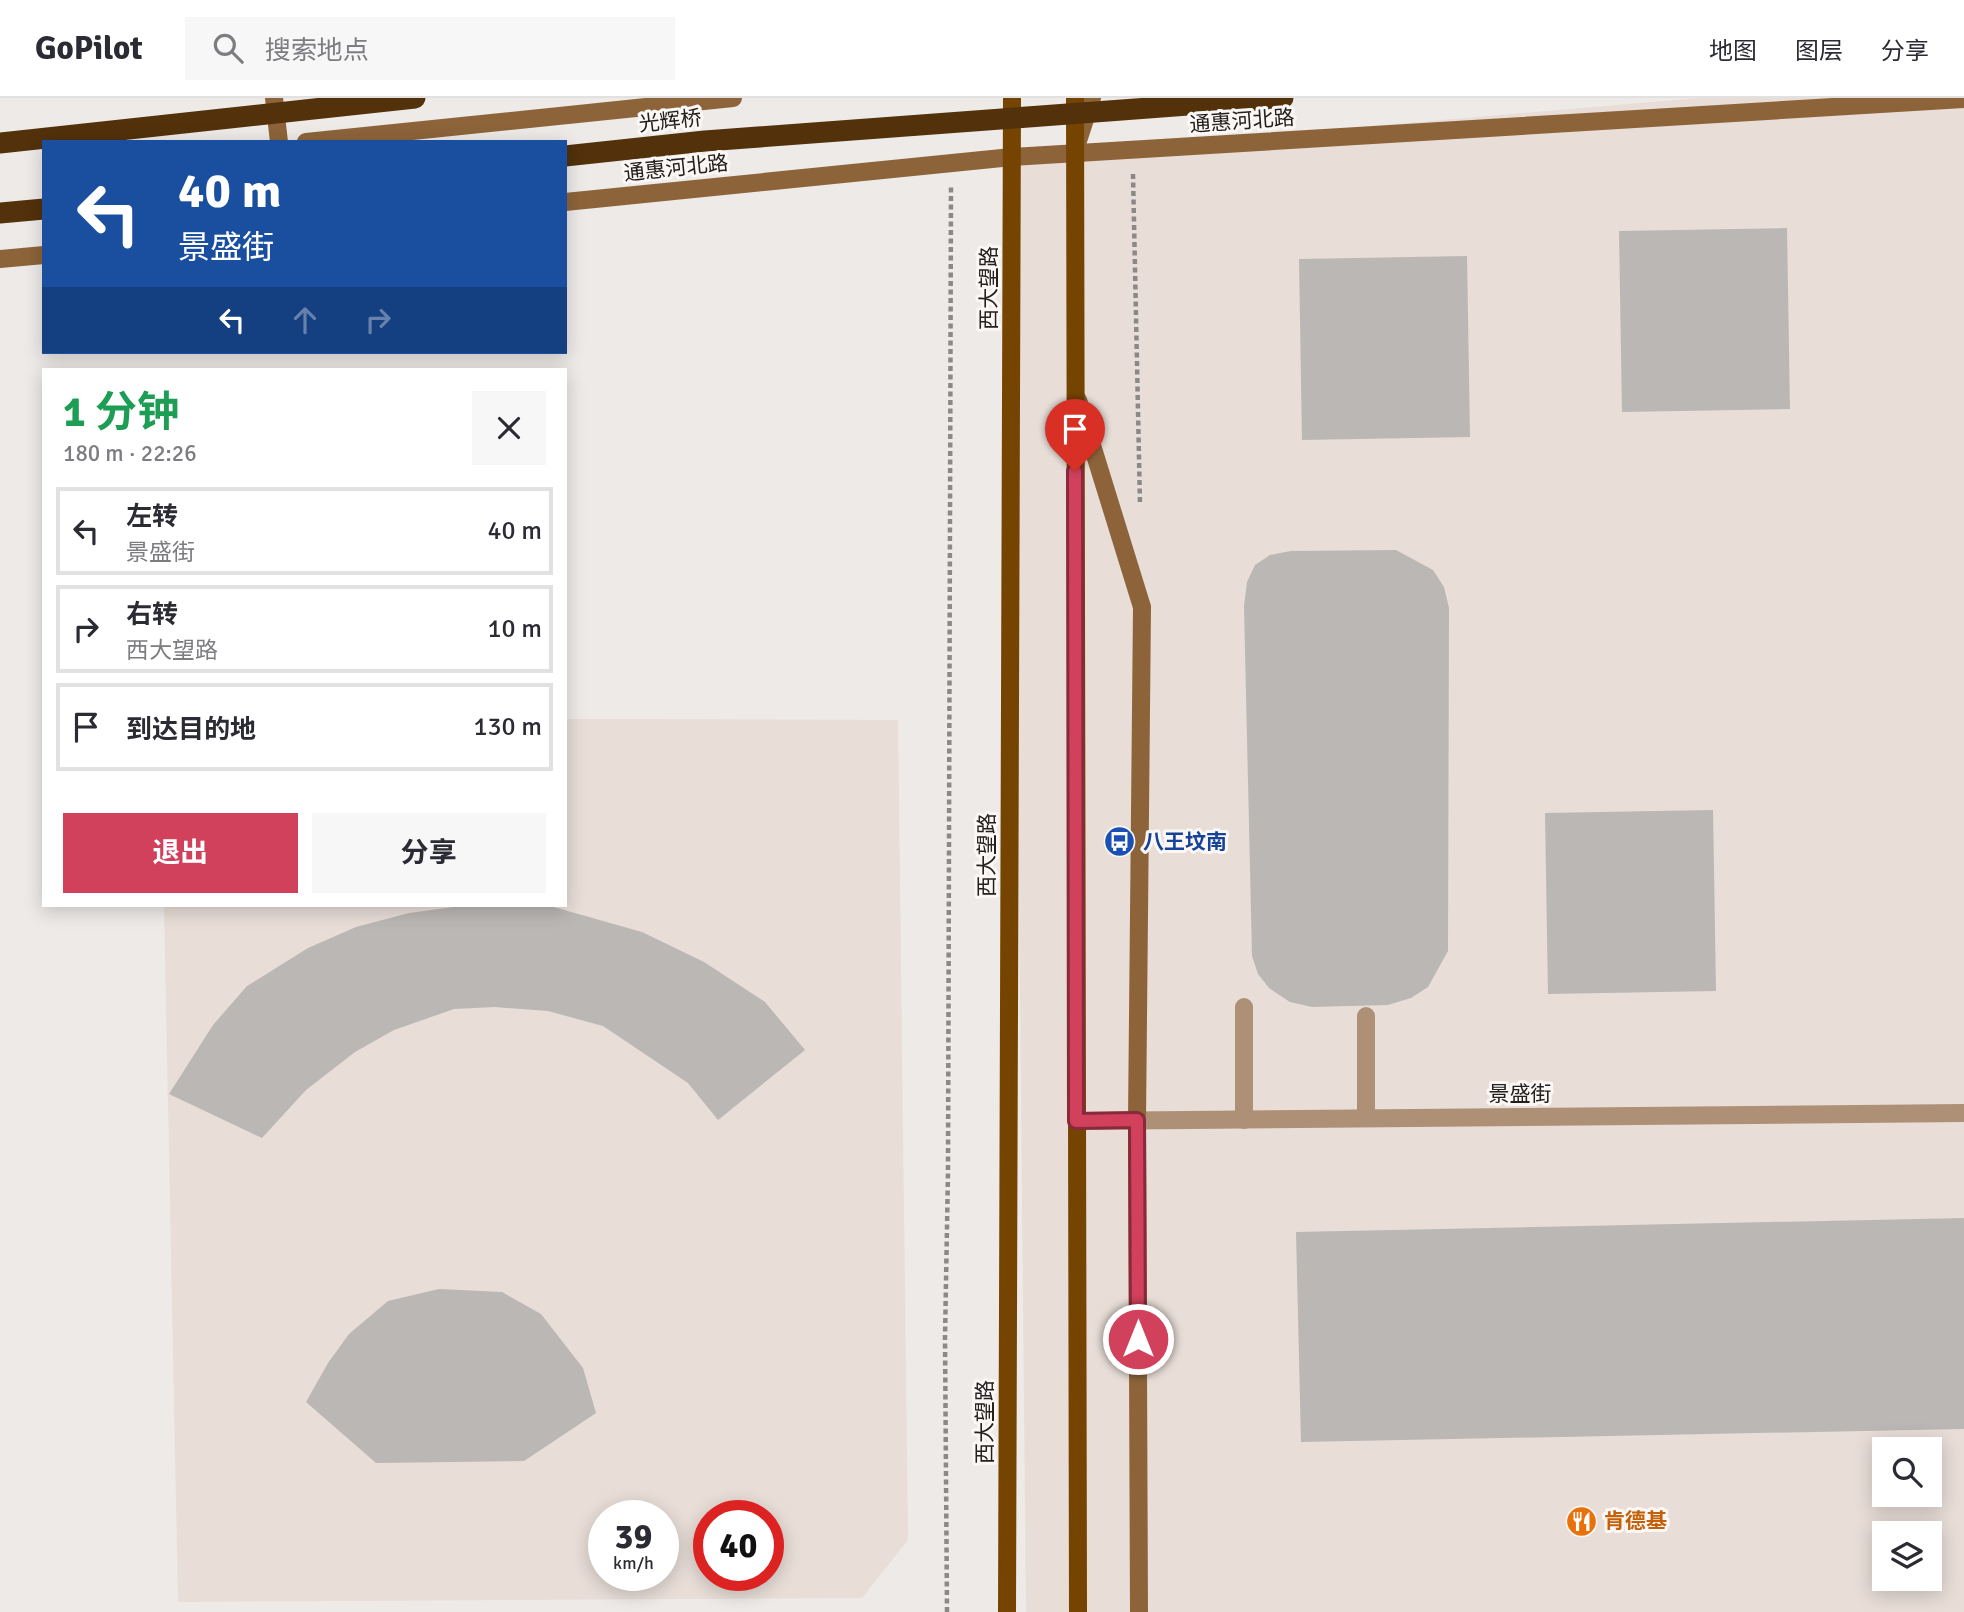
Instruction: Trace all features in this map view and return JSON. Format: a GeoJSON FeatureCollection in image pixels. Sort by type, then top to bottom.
{"type":"FeatureCollection","features":[{"type":"Feature","properties":{"kind":"highway"},"geometry":{"type":"LineString","coordinates":[[0,143],[415,98]]}},
{"type":"Feature","properties":{"kind":"highway","name":"光辉桥"},"geometry":{"type":"LineString","coordinates":[[567,156],[705,142],[1283,98]]}},
{"type":"Feature","properties":{"kind":"highway"},"geometry":{"type":"LineString","coordinates":[[0,214],[42,209]]}},
{"type":"Feature","properties":{"kind":"main road","name":"西大望路"},"geometry":{"type":"LineString","coordinates":[[1007,1612],[1012,98]]}},
{"type":"Feature","properties":{"kind":"main road"},"geometry":{"type":"LineString","coordinates":[[1075,98],[1078,1612]]}},
{"type":"Feature","properties":{"kind":"street"},"geometry":{"type":"LineString","coordinates":[[274,98],[279,140]]}},
{"type":"Feature","properties":{"kind":"street"},"geometry":{"type":"LineString","coordinates":[[325,140],[733,98]]}},
{"type":"Feature","properties":{"kind":"street"},"geometry":{"type":"LineString","coordinates":[[1074,154],[1092,98]]}},
{"type":"Feature","properties":{"kind":"street","name":"通惠河北路"},"geometry":{"type":"LineString","coordinates":[[567,202],[1012,158],[1721,106],[1964,99]]}},
{"type":"Feature","properties":{"kind":"street"},"geometry":{"type":"LineString","coordinates":[[0,259],[42,255]]}},
{"type":"Feature","properties":{"kind":"street"},"geometry":{"type":"LineString","coordinates":[[1075,390],[1142,607],[1137,1120],[1139,1612]]}},
{"type":"Feature","properties":{"kind":"street"},"geometry":{"type":"LineString","coordinates":[[1244,1007],[1244,1119]]}},
{"type":"Feature","properties":{"kind":"street"},"geometry":{"type":"LineString","coordinates":[[1366,1016],[1366,1117]]}},
{"type":"Feature","properties":{"kind":"street","name":"景盛街"},"geometry":{"type":"LineString","coordinates":[[1076,1121],[1964,1113]]}},
{"type":"Feature","properties":{"kind":"path"},"geometry":{"type":"LineString","coordinates":[[1132,150],[1140,511]]}},
{"type":"Feature","properties":{"kind":"path"},"geometry":{"type":"LineString","coordinates":[[947,1612],[945,1338],[948,1171],[951,164]]}},
{"type":"Feature","properties":{"kind":"shaded area"},"geometry":{"type":"Polygon","coordinates":[[[1699,98],[1964,98],[1964,1612],[1026,1612],[1012,157],[1699,98]]]}},
{"type":"Feature","properties":{"kind":"shaded area"},"geometry":{"type":"Polygon","coordinates":[[[567,719],[898,720],[908,1540],[862,1598],[178,1602],[164,907],[567,907],[567,719]]]}},
{"type":"Feature","properties":{"kind":"building"},"geometry":{"type":"Polygon","coordinates":[[[1787,228],[1790,409],[1622,412],[1619,231],[1787,228]]]}},
{"type":"Feature","properties":{"kind":"building"},"geometry":{"type":"Polygon","coordinates":[[[1467,256],[1470,437],[1302,440],[1299,259],[1467,256]]]}},
{"type":"Feature","properties":{"kind":"building"},"geometry":{"type":"Polygon","coordinates":[[[1396,550],[1433,570],[1444,587],[1449,608],[1448,951],[1428,987],[1411,998],[1388,1005],[1312,1007],[1290,1002],[1269,988],[1258,974],[1252,956],[1244,606],[1247,582],[1255,565],[1270,555],[1291,551],[1396,550]]]}},
{"type":"Feature","properties":{"kind":"building"},"geometry":{"type":"Polygon","coordinates":[[[1713,810],[1716,991],[1548,994],[1545,813],[1713,810]]]}},
{"type":"Feature","properties":{"kind":"building"},"geometry":{"type":"Polygon","coordinates":[[[454,907],[554,907],[642,932],[704,962],[765,1002],[805,1050],[718,1120],[688,1083],[603,1026],[548,1011],[495,1007],[454,1009],[394,1030],[355,1052],[306,1090],[262,1138],[169,1094],[213,1025],[247,986],[308,948],[356,927],[409,913],[454,907]]]}},
{"type":"Feature","properties":{"kind":"building"},"geometry":{"type":"Polygon","coordinates":[[[1964,1218],[1964,1429],[1301,1442],[1296,1232],[1964,1218]]]}},
{"type":"Feature","properties":{"kind":"building"},"geometry":{"type":"Polygon","coordinates":[[[439,1289],[502,1292],[541,1314],[583,1368],[596,1413],[524,1461],[376,1463],[306,1402],[328,1363],[349,1334],[388,1301],[439,1289]]]}},
{"type":"Feature","properties":{"kind":"place","name":"八王坟南"},"geometry":{"type":"Point","coordinates":[1120,842]}},
{"type":"Feature","properties":{"kind":"place","name":"肯德基"},"geometry":{"type":"Point","coordinates":[1581,1521]}},
{"type":"Feature","properties":{"kind":"route"},"geometry":{"type":"LineString","coordinates":[[1075,471],[1076,1121],[1137,1120],[1138,1339]]}}]}
